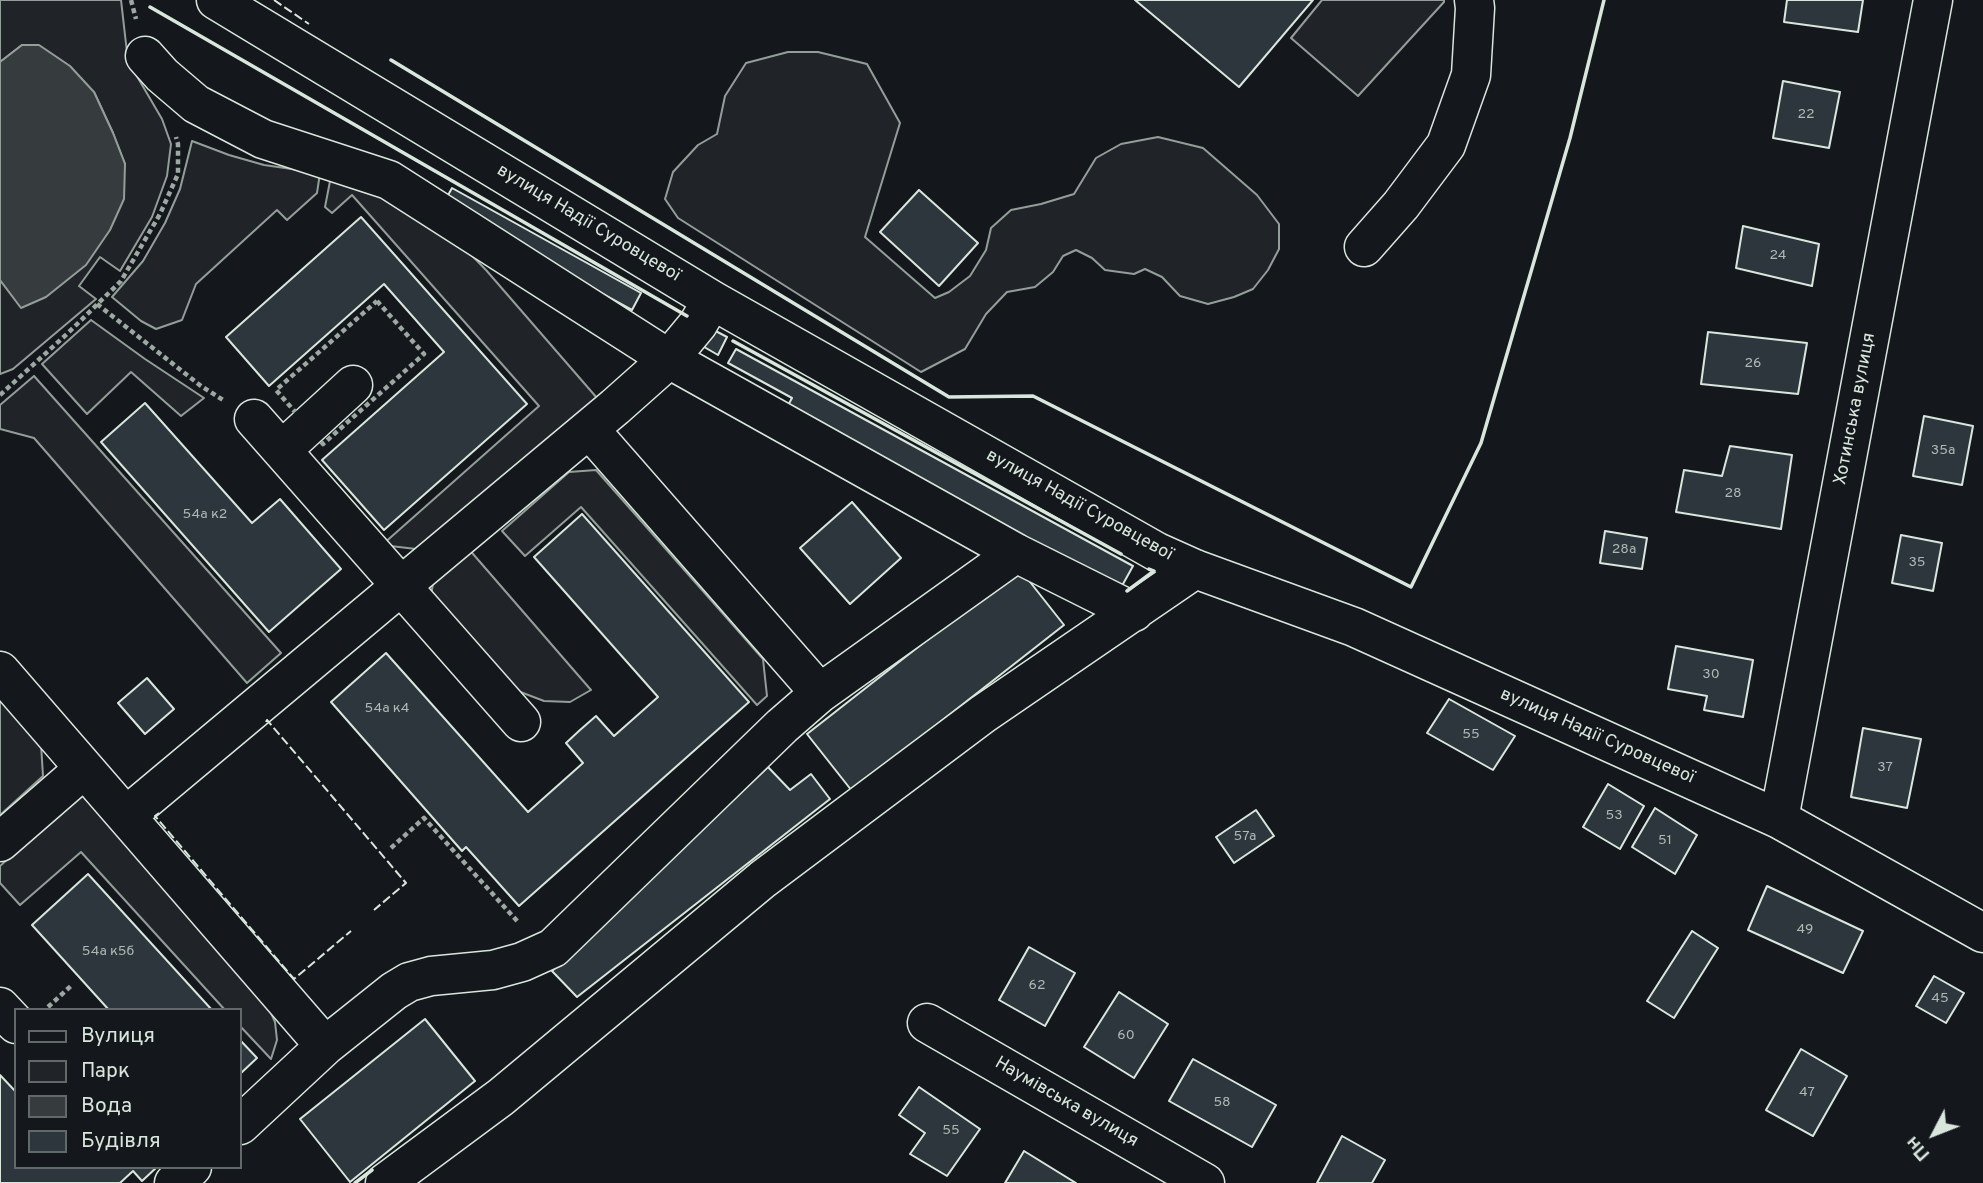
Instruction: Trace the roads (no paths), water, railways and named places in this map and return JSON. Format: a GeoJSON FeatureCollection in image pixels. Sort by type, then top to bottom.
{"type":"FeatureCollection","features":[{"type":"Feature","properties":{"kind":"street","name":"вулиця Надії Суровцевої"},"geometry":{"type":"LineString","coordinates":[[216,0],[712,300],[1157,552],[1195,569],[1354,627],[1779,818],[1983,933]]}},
{"type":"Feature","properties":{"kind":"street"},"geometry":{"type":"LineString","coordinates":[[1364,247],[1401,205],[1446,145],[1471,75],[1474,0]]}},
{"type":"Feature","properties":{"kind":"street","name":"Хотинська вулиця"},"geometry":{"type":"LineString","coordinates":[[1779,818],[1933,0]]}},
{"type":"Feature","properties":{"kind":"street"},"geometry":{"type":"LineString","coordinates":[[145,56],[162,75],[196,104],[263,139],[389,180],[668,359],[1016,553],[1133,612]]}},
{"type":"Feature","properties":{"kind":"street"},"geometry":{"type":"LineString","coordinates":[[126,816],[589,429],[668,359],[698,324],[712,300]]}},
{"type":"Feature","properties":{"kind":"street"},"geometry":{"type":"LineString","coordinates":[[282,450],[354,385]]}},
{"type":"Feature","properties":{"kind":"street"},"geometry":{"type":"LineString","coordinates":[[254,419],[521,722]]}},
{"type":"Feature","properties":{"kind":"street"},"geometry":{"type":"LineString","coordinates":[[589,429],[820,693]]}},
{"type":"Feature","properties":{"kind":"street"},"geometry":{"type":"LineString","coordinates":[[242,1123],[325,1046],[394,990],[409,982],[431,976],[493,970],[523,962],[553,948],[782,726],[820,693],[1016,553]]}},
{"type":"Feature","properties":{"kind":"street"},"geometry":{"type":"LineString","coordinates":[[385,1183],[501,1097],[763,879],[983,714],[1195,569]]}},
{"type":"Feature","properties":{"kind":"street"},"geometry":{"type":"LineString","coordinates":[[0,670],[325,1046]]}},
{"type":"Feature","properties":{"kind":"street"},"geometry":{"type":"LineString","coordinates":[[0,842],[84,769]]}},
{"type":"Feature","properties":{"kind":"street"},"geometry":{"type":"LineString","coordinates":[[0,1007],[14,1022]]}},
{"type":"Feature","properties":{"kind":"street","name":"Наумівська вулиця"},"geometry":{"type":"LineString","coordinates":[[927,1023],[1205,1183]]}},
{"type":"Feature","properties":{"kind":"street"},"geometry":{"type":"LineString","coordinates":[[174,1183],[190,1169]]}},
{"type":"Feature","properties":{"kind":"water"},"geometry":{"type":"Polygon","coordinates":[[[22,45],[39,45],[70,66],[94,92],[125,164],[124,199],[110,230],[86,265],[46,297],[21,308],[0,280],[0,62],[22,45]]]}}]}
